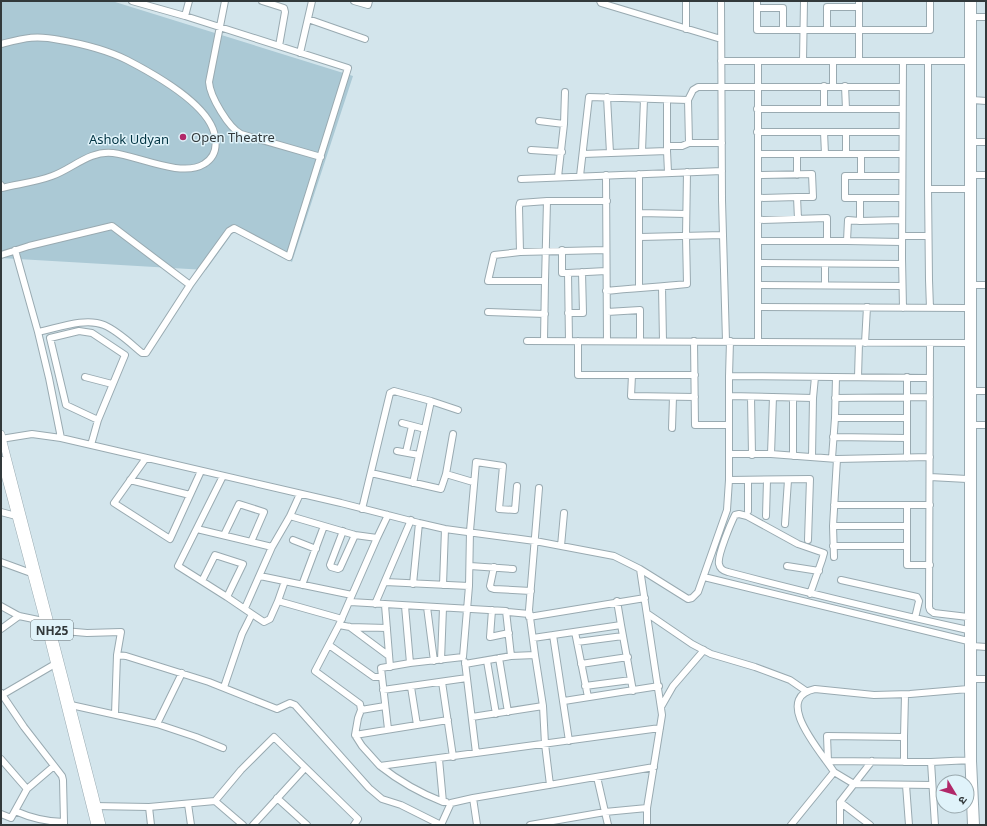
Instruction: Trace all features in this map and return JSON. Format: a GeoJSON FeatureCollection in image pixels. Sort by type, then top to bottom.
{"type":"FeatureCollection","features":[{"type":"Feature","properties":{"kind":"main road","name":"NH25"},"geometry":{"type":"LineString","coordinates":[[1,437],[47,622]]}},
{"type":"Feature","properties":{"kind":"main road","name":"NH25"},"geometry":{"type":"LineString","coordinates":[[1,460],[31,573],[71,705],[94,806],[95,825]]}},
{"type":"Feature","properties":{"kind":"main road","name":"NH25"},"geometry":{"type":"LineString","coordinates":[[50,632],[55,664],[94,806],[102,825]]}},
{"type":"Feature","properties":{"kind":"street"},"geometry":{"type":"LineString","coordinates":[[38,332],[85,322],[96,322],[112,329],[142,353],[146,353],[190,285],[229,231],[234,228],[289,257],[348,68],[185,16],[132,1]]}},
{"type":"Feature","properties":{"kind":"street"},"geometry":{"type":"LineString","coordinates":[[185,16],[189,1]]}},
{"type":"Feature","properties":{"kind":"street"},"geometry":{"type":"LineString","coordinates":[[226,1],[209,82],[210,89],[232,127],[241,134],[321,157]]}},
{"type":"Feature","properties":{"kind":"street"},"geometry":{"type":"LineString","coordinates":[[262,1],[284,8],[285,12],[279,46]]}},
{"type":"Feature","properties":{"kind":"street"},"geometry":{"type":"LineString","coordinates":[[300,53],[312,1]]}},
{"type":"Feature","properties":{"kind":"street"},"geometry":{"type":"LineString","coordinates":[[354,1],[368,5],[369,1]]}},
{"type":"Feature","properties":{"kind":"street"},"geometry":{"type":"LineString","coordinates":[[600,1],[600,3],[721,39]]}},
{"type":"Feature","properties":{"kind":"street"},"geometry":{"type":"LineString","coordinates":[[686,1],[686,29]]}},
{"type":"Feature","properties":{"kind":"street"},"geometry":{"type":"LineString","coordinates":[[1,437],[32,434],[61,438],[446,529],[535,541],[614,556],[640,569],[688,599],[692,598],[696,595],[704,577],[727,510],[730,480],[728,341],[723,235],[721,1]]}},
{"type":"Feature","properties":{"kind":"street"},"geometry":{"type":"LineString","coordinates":[[803,61],[804,1]]}},
{"type":"Feature","properties":{"kind":"street"},"geometry":{"type":"LineString","coordinates":[[783,30],[783,8],[757,4],[757,30],[783,30],[804,30],[827,29],[930,30],[930,1]]}},
{"type":"Feature","properties":{"kind":"street"},"geometry":{"type":"LineString","coordinates":[[968,1],[967,61],[970,142],[973,175],[970,285],[971,760]]}},
{"type":"Feature","properties":{"kind":"street"},"geometry":{"type":"LineString","coordinates":[[970,391],[967,343],[967,308],[970,285],[967,189],[973,100],[973,1]]}},
{"type":"Feature","properties":{"kind":"street"},"geometry":{"type":"LineString","coordinates":[[827,29],[827,7],[859,4],[859,61]]}},
{"type":"Feature","properties":{"kind":"street"},"geometry":{"type":"LineString","coordinates":[[973,17],[986,17]]}},
{"type":"Feature","properties":{"kind":"street"},"geometry":{"type":"LineString","coordinates":[[308,20],[365,39]]}},
{"type":"Feature","properties":{"kind":"street"},"geometry":{"type":"LineString","coordinates":[[1,44],[38,36],[81,44],[126,60],[168,83],[196,105],[205,114],[212,126],[216,139],[216,148],[209,160],[192,168],[168,167],[112,153],[97,155],[85,159],[65,171],[50,177],[2,188],[1,185]]}},
{"type":"Feature","properties":{"kind":"street"},"geometry":{"type":"LineString","coordinates":[[721,61],[967,61]]}},
{"type":"Feature","properties":{"kind":"street"},"geometry":{"type":"LineString","coordinates":[[758,61],[758,342]]}},
{"type":"Feature","properties":{"kind":"street"},"geometry":{"type":"LineString","coordinates":[[833,61],[833,86]]}},
{"type":"Feature","properties":{"kind":"street"},"geometry":{"type":"LineString","coordinates":[[903,61],[903,308]]}},
{"type":"Feature","properties":{"kind":"street"},"geometry":{"type":"LineString","coordinates":[[928,61],[928,236],[930,308]]}},
{"type":"Feature","properties":{"kind":"street"},"geometry":{"type":"LineString","coordinates":[[824,86],[824,109]]}},
{"type":"Feature","properties":{"kind":"street"},"geometry":{"type":"LineString","coordinates":[[689,143],[688,100],[694,88],[824,86],[902,87]]}},
{"type":"Feature","properties":{"kind":"street"},"geometry":{"type":"LineString","coordinates":[[845,86],[846,109]]}},
{"type":"Feature","properties":{"kind":"street"},"geometry":{"type":"LineString","coordinates":[[558,177],[562,152],[565,92]]}},
{"type":"Feature","properties":{"kind":"street"},"geometry":{"type":"LineString","coordinates":[[580,176],[589,97],[688,100]]}},
{"type":"Feature","properties":{"kind":"street"},"geometry":{"type":"LineString","coordinates":[[607,97],[610,153]]}},
{"type":"Feature","properties":{"kind":"street"},"geometry":{"type":"LineString","coordinates":[[642,151],[644,98]]}},
{"type":"Feature","properties":{"kind":"street"},"geometry":{"type":"LineString","coordinates":[[667,100],[668,172]]}},
{"type":"Feature","properties":{"kind":"street"},"geometry":{"type":"LineString","coordinates":[[973,100],[986,101]]}},
{"type":"Feature","properties":{"kind":"street"},"geometry":{"type":"LineString","coordinates":[[757,109],[902,109]]}},
{"type":"Feature","properties":{"kind":"street"},"geometry":{"type":"LineString","coordinates":[[539,121],[564,124]]}},
{"type":"Feature","properties":{"kind":"street"},"geometry":{"type":"LineString","coordinates":[[757,132],[902,132]]}},
{"type":"Feature","properties":{"kind":"street"},"geometry":{"type":"LineString","coordinates":[[824,132],[825,154]]}},
{"type":"Feature","properties":{"kind":"street"},"geometry":{"type":"LineString","coordinates":[[846,132],[846,154]]}},
{"type":"Feature","properties":{"kind":"street"},"geometry":{"type":"LineString","coordinates":[[970,142],[986,142]]}},
{"type":"Feature","properties":{"kind":"street"},"geometry":{"type":"LineString","coordinates":[[583,154],[667,149],[689,143],[722,143]]}},
{"type":"Feature","properties":{"kind":"street"},"geometry":{"type":"LineString","coordinates":[[531,150],[562,152]]}},
{"type":"Feature","properties":{"kind":"street"},"geometry":{"type":"LineString","coordinates":[[758,154],[902,154]]}},
{"type":"Feature","properties":{"kind":"street"},"geometry":{"type":"LineString","coordinates":[[797,154],[797,174]]}},
{"type":"Feature","properties":{"kind":"street"},"geometry":{"type":"LineString","coordinates":[[861,154],[861,176]]}},
{"type":"Feature","properties":{"kind":"street"},"geometry":{"type":"LineString","coordinates":[[521,179],[722,171]]}},
{"type":"Feature","properties":{"kind":"street"},"geometry":{"type":"LineString","coordinates":[[606,291],[687,284],[687,172]]}},
{"type":"Feature","properties":{"kind":"street"},"geometry":{"type":"LineString","coordinates":[[639,174],[639,287]]}},
{"type":"Feature","properties":{"kind":"street"},"geometry":{"type":"LineString","coordinates":[[758,175],[812,174],[813,197],[759,198]]}},
{"type":"Feature","properties":{"kind":"street"},"geometry":{"type":"LineString","coordinates":[[606,175],[606,341]]}},
{"type":"Feature","properties":{"kind":"street"},"geometry":{"type":"LineString","coordinates":[[973,175],[986,175]]}},
{"type":"Feature","properties":{"kind":"street"},"geometry":{"type":"LineString","coordinates":[[902,176],[845,176],[845,198],[902,198]]}},
{"type":"Feature","properties":{"kind":"street"},"geometry":{"type":"LineString","coordinates":[[928,189],[967,189]]}},
{"type":"Feature","properties":{"kind":"street"},"geometry":{"type":"LineString","coordinates":[[797,198],[798,219]]}},
{"type":"Feature","properties":{"kind":"street"},"geometry":{"type":"LineString","coordinates":[[860,198],[860,221]]}},
{"type":"Feature","properties":{"kind":"street"},"geometry":{"type":"LineString","coordinates":[[520,252],[520,203],[547,201],[607,201]]}},
{"type":"Feature","properties":{"kind":"street"},"geometry":{"type":"LineString","coordinates":[[544,340],[547,201]]}},
{"type":"Feature","properties":{"kind":"street"},"geometry":{"type":"LineString","coordinates":[[640,213],[686,214]]}},
{"type":"Feature","properties":{"kind":"street"},"geometry":{"type":"LineString","coordinates":[[758,220],[827,218],[826,241]]}},
{"type":"Feature","properties":{"kind":"street"},"geometry":{"type":"LineString","coordinates":[[847,241],[848,220],[902,220]]}},
{"type":"Feature","properties":{"kind":"street"},"geometry":{"type":"LineString","coordinates":[[1,255],[29,246],[112,226],[190,285]]}},
{"type":"Feature","properties":{"kind":"street"},"geometry":{"type":"LineString","coordinates":[[640,237],[723,235]]}},
{"type":"Feature","properties":{"kind":"street"},"geometry":{"type":"LineString","coordinates":[[758,241],[847,241],[902,239],[928,236]]}},
{"type":"Feature","properties":{"kind":"street"},"geometry":{"type":"LineString","coordinates":[[15,250],[38,332],[61,438]]}},
{"type":"Feature","properties":{"kind":"street"},"geometry":{"type":"LineString","coordinates":[[545,281],[488,282],[494,255],[562,250],[606,250]]}},
{"type":"Feature","properties":{"kind":"street"},"geometry":{"type":"LineString","coordinates":[[562,250],[562,273],[606,271]]}},
{"type":"Feature","properties":{"kind":"street"},"geometry":{"type":"LineString","coordinates":[[758,264],[902,264]]}},
{"type":"Feature","properties":{"kind":"street"},"geometry":{"type":"LineString","coordinates":[[825,264],[825,285]]}},
{"type":"Feature","properties":{"kind":"street"},"geometry":{"type":"LineString","coordinates":[[568,313],[582,313],[582,272]]}},
{"type":"Feature","properties":{"kind":"street"},"geometry":{"type":"LineString","coordinates":[[568,273],[569,341]]}},
{"type":"Feature","properties":{"kind":"street"},"geometry":{"type":"LineString","coordinates":[[758,285],[902,286]]}},
{"type":"Feature","properties":{"kind":"street"},"geometry":{"type":"LineString","coordinates":[[970,285],[986,285]]}},
{"type":"Feature","properties":{"kind":"street"},"geometry":{"type":"LineString","coordinates":[[662,287],[663,341]]}},
{"type":"Feature","properties":{"kind":"street"},"geometry":{"type":"LineString","coordinates":[[758,307],[967,308]]}},
{"type":"Feature","properties":{"kind":"street"},"geometry":{"type":"LineString","coordinates":[[858,377],[867,307]]}},
{"type":"Feature","properties":{"kind":"street"},"geometry":{"type":"LineString","coordinates":[[606,312],[640,310],[640,341]]}},
{"type":"Feature","properties":{"kind":"street"},"geometry":{"type":"LineString","coordinates":[[488,312],[545,314]]}},
{"type":"Feature","properties":{"kind":"street"},"geometry":{"type":"LineString","coordinates":[[91,445],[98,420],[124,355],[92,333],[79,332],[50,338],[66,405],[98,420]]}},
{"type":"Feature","properties":{"kind":"street"},"geometry":{"type":"LineString","coordinates":[[526,341],[967,343]]}},
{"type":"Feature","properties":{"kind":"street"},"geometry":{"type":"LineString","coordinates":[[578,341],[578,375],[695,375]]}},
{"type":"Feature","properties":{"kind":"street"},"geometry":{"type":"LineString","coordinates":[[694,341],[695,425],[729,425]]}},
{"type":"Feature","properties":{"kind":"street"},"geometry":{"type":"LineString","coordinates":[[930,343],[930,610],[931,612],[938,614],[968,617]]}},
{"type":"Feature","properties":{"kind":"street"},"geometry":{"type":"LineString","coordinates":[[632,375],[631,396],[695,397]]}},
{"type":"Feature","properties":{"kind":"street"},"geometry":{"type":"LineString","coordinates":[[729,376],[930,378]]}},
{"type":"Feature","properties":{"kind":"street"},"geometry":{"type":"LineString","coordinates":[[812,457],[815,376]]}},
{"type":"Feature","properties":{"kind":"street"},"geometry":{"type":"LineString","coordinates":[[86,377],[112,384]]}},
{"type":"Feature","properties":{"kind":"street"},"geometry":{"type":"LineString","coordinates":[[834,557],[833,437],[836,377]]}},
{"type":"Feature","properties":{"kind":"street"},"geometry":{"type":"LineString","coordinates":[[907,377],[907,458]]}},
{"type":"Feature","properties":{"kind":"street"},"geometry":{"type":"LineString","coordinates":[[970,391],[986,391]]}},
{"type":"Feature","properties":{"kind":"street"},"geometry":{"type":"LineString","coordinates":[[362,508],[390,393],[394,392],[431,401],[458,410]]}},
{"type":"Feature","properties":{"kind":"street"},"geometry":{"type":"LineString","coordinates":[[729,396],[813,398]]}},
{"type":"Feature","properties":{"kind":"street"},"geometry":{"type":"LineString","coordinates":[[672,428],[673,397]]}},
{"type":"Feature","properties":{"kind":"street"},"geometry":{"type":"LineString","coordinates":[[751,397],[752,454]]}},
{"type":"Feature","properties":{"kind":"street"},"geometry":{"type":"LineString","coordinates":[[771,454],[773,397]]}},
{"type":"Feature","properties":{"kind":"street"},"geometry":{"type":"LineString","coordinates":[[835,398],[930,397]]}},
{"type":"Feature","properties":{"kind":"street"},"geometry":{"type":"LineString","coordinates":[[793,398],[793,456]]}},
{"type":"Feature","properties":{"kind":"street"},"geometry":{"type":"LineString","coordinates":[[413,482],[431,401]]}},
{"type":"Feature","properties":{"kind":"street"},"geometry":{"type":"LineString","coordinates":[[835,418],[907,418]]}},
{"type":"Feature","properties":{"kind":"street"},"geometry":{"type":"LineString","coordinates":[[402,423],[425,429]]}},
{"type":"Feature","properties":{"kind":"street"},"geometry":{"type":"LineString","coordinates":[[970,425],[986,424]]}},
{"type":"Feature","properties":{"kind":"street"},"geometry":{"type":"LineString","coordinates":[[970,425],[968,479],[968,630],[971,644]]}},
{"type":"Feature","properties":{"kind":"street"},"geometry":{"type":"LineString","coordinates":[[406,452],[412,426]]}},
{"type":"Feature","properties":{"kind":"street"},"geometry":{"type":"LineString","coordinates":[[371,473],[441,489],[446,474],[453,434]]}},
{"type":"Feature","properties":{"kind":"street"},"geometry":{"type":"LineString","coordinates":[[833,437],[907,438]]}},
{"type":"Feature","properties":{"kind":"street"},"geometry":{"type":"LineString","coordinates":[[396,451],[419,455]]}},
{"type":"Feature","properties":{"kind":"street"},"geometry":{"type":"LineString","coordinates":[[729,454],[771,454],[834,458],[930,457]]}},
{"type":"Feature","properties":{"kind":"street"},"geometry":{"type":"LineString","coordinates":[[146,458],[114,503],[170,538],[201,471]]}},
{"type":"Feature","properties":{"kind":"street"},"geometry":{"type":"LineString","coordinates":[[476,753],[463,657],[469,586],[473,482],[476,462],[503,466],[499,508],[515,510],[517,486]]}},
{"type":"Feature","properties":{"kind":"street"},"geometry":{"type":"LineString","coordinates":[[446,474],[473,482]]}},
{"type":"Feature","properties":{"kind":"street"},"geometry":{"type":"LineString","coordinates":[[223,476],[178,566],[228,596],[264,622],[270,619],[285,582]]}},
{"type":"Feature","properties":{"kind":"street"},"geometry":{"type":"LineString","coordinates":[[930,477],[968,479]]}},
{"type":"Feature","properties":{"kind":"street"},"geometry":{"type":"LineString","coordinates":[[130,480],[190,495]]}},
{"type":"Feature","properties":{"kind":"street"},"geometry":{"type":"LineString","coordinates":[[730,480],[810,480],[808,540]]}},
{"type":"Feature","properties":{"kind":"street"},"geometry":{"type":"LineString","coordinates":[[748,480],[748,511]]}},
{"type":"Feature","properties":{"kind":"street"},"geometry":{"type":"LineString","coordinates":[[766,516],[767,480]]}},
{"type":"Feature","properties":{"kind":"street"},"geometry":{"type":"LineString","coordinates":[[785,524],[788,480]]}},
{"type":"Feature","properties":{"kind":"street"},"geometry":{"type":"LineString","coordinates":[[1,483],[8,488]]}},
{"type":"Feature","properties":{"kind":"street"},"geometry":{"type":"LineString","coordinates":[[539,488],[529,615],[543,706],[545,744],[550,785]]}},
{"type":"Feature","properties":{"kind":"street"},"geometry":{"type":"LineString","coordinates":[[245,608],[272,547],[290,516],[300,494]]}},
{"type":"Feature","properties":{"kind":"street"},"geometry":{"type":"LineString","coordinates":[[224,535],[239,504],[264,512],[251,542]]}},
{"type":"Feature","properties":{"kind":"street"},"geometry":{"type":"LineString","coordinates":[[834,505],[930,505]]}},
{"type":"Feature","properties":{"kind":"street"},"geometry":{"type":"LineString","coordinates":[[907,505],[907,565],[930,565]]}},
{"type":"Feature","properties":{"kind":"street"},"geometry":{"type":"LineString","coordinates":[[1,512],[16,516]]}},
{"type":"Feature","properties":{"kind":"street"},"geometry":{"type":"LineString","coordinates":[[561,546],[564,513]]}},
{"type":"Feature","properties":{"kind":"street"},"geometry":{"type":"LineString","coordinates":[[721,569],[718,563],[719,555],[732,520],[735,515],[739,514],[748,516],[803,546],[821,551],[824,555],[810,594]]}},
{"type":"Feature","properties":{"kind":"street"},"geometry":{"type":"LineString","coordinates":[[388,515],[350,602],[315,671],[360,704],[361,710],[355,735],[362,746],[380,766],[425,795],[443,802],[451,803],[654,767]]}},
{"type":"Feature","properties":{"kind":"street"},"geometry":{"type":"LineString","coordinates":[[290,516],[355,535],[377,538]]}},
{"type":"Feature","properties":{"kind":"street"},"geometry":{"type":"LineString","coordinates":[[375,604],[410,520]]}},
{"type":"Feature","properties":{"kind":"street"},"geometry":{"type":"LineString","coordinates":[[413,584],[419,523]]}},
{"type":"Feature","properties":{"kind":"street"},"geometry":{"type":"LineString","coordinates":[[302,585],[324,526]]}},
{"type":"Feature","properties":{"kind":"street"},"geometry":{"type":"LineString","coordinates":[[833,526],[907,526]]}},
{"type":"Feature","properties":{"kind":"street"},"geometry":{"type":"LineString","coordinates":[[197,529],[272,547]]}},
{"type":"Feature","properties":{"kind":"street"},"geometry":{"type":"LineString","coordinates":[[443,585],[446,529]]}},
{"type":"Feature","properties":{"kind":"street"},"geometry":{"type":"LineString","coordinates":[[343,531],[330,565],[331,567],[338,569],[340,568],[355,535]]}},
{"type":"Feature","properties":{"kind":"street"},"geometry":{"type":"LineString","coordinates":[[293,540],[316,548]]}},
{"type":"Feature","properties":{"kind":"street"},"geometry":{"type":"LineString","coordinates":[[833,546],[907,546]]}},
{"type":"Feature","properties":{"kind":"street"},"geometry":{"type":"LineString","coordinates":[[202,581],[215,555],[243,564],[228,596]]}},
{"type":"Feature","properties":{"kind":"street"},"geometry":{"type":"LineString","coordinates":[[1,562],[31,573]]}},
{"type":"Feature","properties":{"kind":"street"},"geometry":{"type":"LineString","coordinates":[[709,564],[728,572],[810,594],[968,630]]}},
{"type":"Feature","properties":{"kind":"street"},"geometry":{"type":"LineString","coordinates":[[470,566],[513,569]]}},
{"type":"Feature","properties":{"kind":"street"},"geometry":{"type":"LineString","coordinates":[[787,566],[819,571]]}},
{"type":"Feature","properties":{"kind":"street"},"geometry":{"type":"LineString","coordinates":[[494,568],[490,586],[491,588],[531,591]]}},
{"type":"Feature","properties":{"kind":"street"},"geometry":{"type":"LineString","coordinates":[[640,569],[659,686],[662,715],[647,808],[647,825]]}},
{"type":"Feature","properties":{"kind":"street"},"geometry":{"type":"LineString","coordinates":[[260,576],[352,595]]}},
{"type":"Feature","properties":{"kind":"street"},"geometry":{"type":"LineString","coordinates":[[704,577],[986,647]]}},
{"type":"Feature","properties":{"kind":"street"},"geometry":{"type":"LineString","coordinates":[[841,580],[916,597],[919,601],[915,618]]}},
{"type":"Feature","properties":{"kind":"street"},"geometry":{"type":"LineString","coordinates":[[385,582],[469,586]]}},
{"type":"Feature","properties":{"kind":"street"},"geometry":{"type":"LineString","coordinates":[[350,602],[443,608],[467,608],[505,611],[529,615],[645,598]]}},
{"type":"Feature","properties":{"kind":"street"},"geometry":{"type":"LineString","coordinates":[[278,601],[340,622],[350,627],[389,656]]}},
{"type":"Feature","properties":{"kind":"street"},"geometry":{"type":"LineString","coordinates":[[617,601],[633,691]]}},
{"type":"Feature","properties":{"kind":"street"},"geometry":{"type":"LineString","coordinates":[[385,605],[390,667]]}},
{"type":"Feature","properties":{"kind":"street"},"geometry":{"type":"LineString","coordinates":[[1,606],[19,616],[47,622]]}},
{"type":"Feature","properties":{"kind":"street"},"geometry":{"type":"LineString","coordinates":[[405,606],[410,663]]}},
{"type":"Feature","properties":{"kind":"street"},"geometry":{"type":"LineString","coordinates":[[427,607],[437,660]]}},
{"type":"Feature","properties":{"kind":"street"},"geometry":{"type":"LineString","coordinates":[[437,660],[443,608]]}},
{"type":"Feature","properties":{"kind":"street"},"geometry":{"type":"LineString","coordinates":[[492,610],[490,637],[508,633]]}},
{"type":"Feature","properties":{"kind":"street"},"geometry":{"type":"LineString","coordinates":[[507,612],[511,656]]}},
{"type":"Feature","properties":{"kind":"street"},"geometry":{"type":"LineString","coordinates":[[224,687],[252,614]]}},
{"type":"Feature","properties":{"kind":"street"},"geometry":{"type":"LineString","coordinates":[[648,614],[704,650],[716,656],[756,667],[790,680],[806,691]]}},
{"type":"Feature","properties":{"kind":"street"},"geometry":{"type":"LineString","coordinates":[[1,629],[19,616]]}},
{"type":"Feature","properties":{"kind":"street"},"geometry":{"type":"LineString","coordinates":[[533,638],[621,625]]}},
{"type":"Feature","properties":{"kind":"street"},"geometry":{"type":"LineString","coordinates":[[350,627],[387,628]]}},
{"type":"Feature","properties":{"kind":"street"},"geometry":{"type":"LineString","coordinates":[[50,632],[121,632],[117,655],[115,714]]}},
{"type":"Feature","properties":{"kind":"street"},"geometry":{"type":"LineString","coordinates":[[575,632],[588,697]]}},
{"type":"Feature","properties":{"kind":"street"},"geometry":{"type":"LineString","coordinates":[[553,635],[569,741]]}},
{"type":"Feature","properties":{"kind":"street"},"geometry":{"type":"LineString","coordinates":[[577,642],[623,636]]}},
{"type":"Feature","properties":{"kind":"street"},"geometry":{"type":"LineString","coordinates":[[329,645],[374,677],[382,677]]}},
{"type":"Feature","properties":{"kind":"street"},"geometry":{"type":"LineString","coordinates":[[661,708],[674,686],[704,650]]}},
{"type":"Feature","properties":{"kind":"street"},"geometry":{"type":"LineString","coordinates":[[117,655],[126,656],[224,687],[277,709],[290,703],[295,706],[369,788],[382,799],[401,805],[441,824],[451,803]]}},
{"type":"Feature","properties":{"kind":"street"},"geometry":{"type":"LineString","coordinates":[[465,664],[511,656],[535,655]]}},
{"type":"Feature","properties":{"kind":"street"},"geometry":{"type":"LineString","coordinates":[[388,729],[381,668],[463,657]]}},
{"type":"Feature","properties":{"kind":"street"},"geometry":{"type":"LineString","coordinates":[[581,664],[628,657]]}},
{"type":"Feature","properties":{"kind":"street"},"geometry":{"type":"LineString","coordinates":[[499,658],[508,712]]}},
{"type":"Feature","properties":{"kind":"street"},"geometry":{"type":"LineString","coordinates":[[487,660],[496,714]]}},
{"type":"Feature","properties":{"kind":"street"},"geometry":{"type":"LineString","coordinates":[[15,811],[48,823],[64,824],[64,780],[2,696],[55,664]]}},
{"type":"Feature","properties":{"kind":"street"},"geometry":{"type":"LineString","coordinates":[[157,724],[182,673]]}},
{"type":"Feature","properties":{"kind":"street"},"geometry":{"type":"LineString","coordinates":[[383,690],[467,678]]}},
{"type":"Feature","properties":{"kind":"street"},"geometry":{"type":"LineString","coordinates":[[971,679],[986,679]]}},
{"type":"Feature","properties":{"kind":"street"},"geometry":{"type":"LineString","coordinates":[[971,679],[968,689],[973,823]]}},
{"type":"Feature","properties":{"kind":"street"},"geometry":{"type":"LineString","coordinates":[[585,686],[631,680]]}},
{"type":"Feature","properties":{"kind":"street"},"geometry":{"type":"LineString","coordinates":[[442,682],[453,757]]}},
{"type":"Feature","properties":{"kind":"street"},"geometry":{"type":"LineString","coordinates":[[564,701],[659,686]]}},
{"type":"Feature","properties":{"kind":"street"},"geometry":{"type":"LineString","coordinates":[[411,687],[417,725]]}},
{"type":"Feature","properties":{"kind":"street"},"geometry":{"type":"LineString","coordinates":[[932,785],[854,784],[834,772],[828,761],[814,745],[799,716],[797,710],[798,700],[800,695],[806,691],[815,689],[874,695],[968,689]]}},
{"type":"Feature","properties":{"kind":"street"},"geometry":{"type":"LineString","coordinates":[[904,762],[905,694]]}},
{"type":"Feature","properties":{"kind":"street"},"geometry":{"type":"LineString","coordinates":[[71,705],[157,724],[224,748]]}},
{"type":"Feature","properties":{"kind":"street"},"geometry":{"type":"LineString","coordinates":[[361,710],[385,706]]}},
{"type":"Feature","properties":{"kind":"street"},"geometry":{"type":"LineString","coordinates":[[472,718],[543,706]]}},
{"type":"Feature","properties":{"kind":"street"},"geometry":{"type":"LineString","coordinates":[[355,735],[448,720]]}},
{"type":"Feature","properties":{"kind":"street"},"geometry":{"type":"LineString","coordinates":[[380,766],[660,728]]}},
{"type":"Feature","properties":{"kind":"street"},"geometry":{"type":"LineString","coordinates":[[828,761],[827,736],[904,737]]}},
{"type":"Feature","properties":{"kind":"street"},"geometry":{"type":"LineString","coordinates":[[94,806],[149,807],[215,800],[241,770],[274,737],[358,819],[354,825]]}},
{"type":"Feature","properties":{"kind":"street"},"geometry":{"type":"LineString","coordinates":[[1,759],[27,789]]}},
{"type":"Feature","properties":{"kind":"street"},"geometry":{"type":"LineString","coordinates":[[439,759],[443,802]]}},
{"type":"Feature","properties":{"kind":"street"},"geometry":{"type":"LineString","coordinates":[[828,761],[931,762],[971,760]]}},
{"type":"Feature","properties":{"kind":"street"},"geometry":{"type":"LineString","coordinates":[[840,825],[840,802],[872,761]]}},
{"type":"Feature","properties":{"kind":"street"},"geometry":{"type":"LineString","coordinates":[[931,762],[935,825]]}},
{"type":"Feature","properties":{"kind":"street"},"geometry":{"type":"LineString","coordinates":[[8,825],[27,789],[54,766]]}},
{"type":"Feature","properties":{"kind":"street"},"geometry":{"type":"LineString","coordinates":[[253,825],[306,768]]}},
{"type":"Feature","properties":{"kind":"street"},"geometry":{"type":"LineString","coordinates":[[791,825],[834,772]]}},
{"type":"Feature","properties":{"kind":"street"},"geometry":{"type":"LineString","coordinates":[[597,777],[608,825]]}},
{"type":"Feature","properties":{"kind":"street"},"geometry":{"type":"LineString","coordinates":[[906,785],[909,825]]}},
{"type":"Feature","properties":{"kind":"street"},"geometry":{"type":"LineString","coordinates":[[278,798],[307,825]]}},
{"type":"Feature","properties":{"kind":"street"},"geometry":{"type":"LineString","coordinates":[[474,798],[477,825]]}},
{"type":"Feature","properties":{"kind":"street"},"geometry":{"type":"LineString","coordinates":[[215,800],[243,825]]}},
{"type":"Feature","properties":{"kind":"street"},"geometry":{"type":"LineString","coordinates":[[840,802],[870,825]]}},
{"type":"Feature","properties":{"kind":"street"},"geometry":{"type":"LineString","coordinates":[[188,804],[191,825]]}},
{"type":"Feature","properties":{"kind":"street"},"geometry":{"type":"LineString","coordinates":[[149,807],[151,825]]}},
{"type":"Feature","properties":{"kind":"street"},"geometry":{"type":"LineString","coordinates":[[530,825],[568,822],[605,812],[647,808]]}},
{"type":"Feature","properties":{"kind":"street"},"geometry":{"type":"LineString","coordinates":[[1,814],[11,818]]}},
{"type":"Feature","properties":{"kind":"green space","name":"Ashok Udyan"},"geometry":{"type":"Polygon","coordinates":[[[1,1],[112,1],[353,76],[292,262],[234,231],[206,270],[1,258],[1,1]]]}},
{"type":"Feature","properties":{"kind":"place","name":"Open Theatre"},"geometry":{"type":"Point","coordinates":[183,137]}}]}
